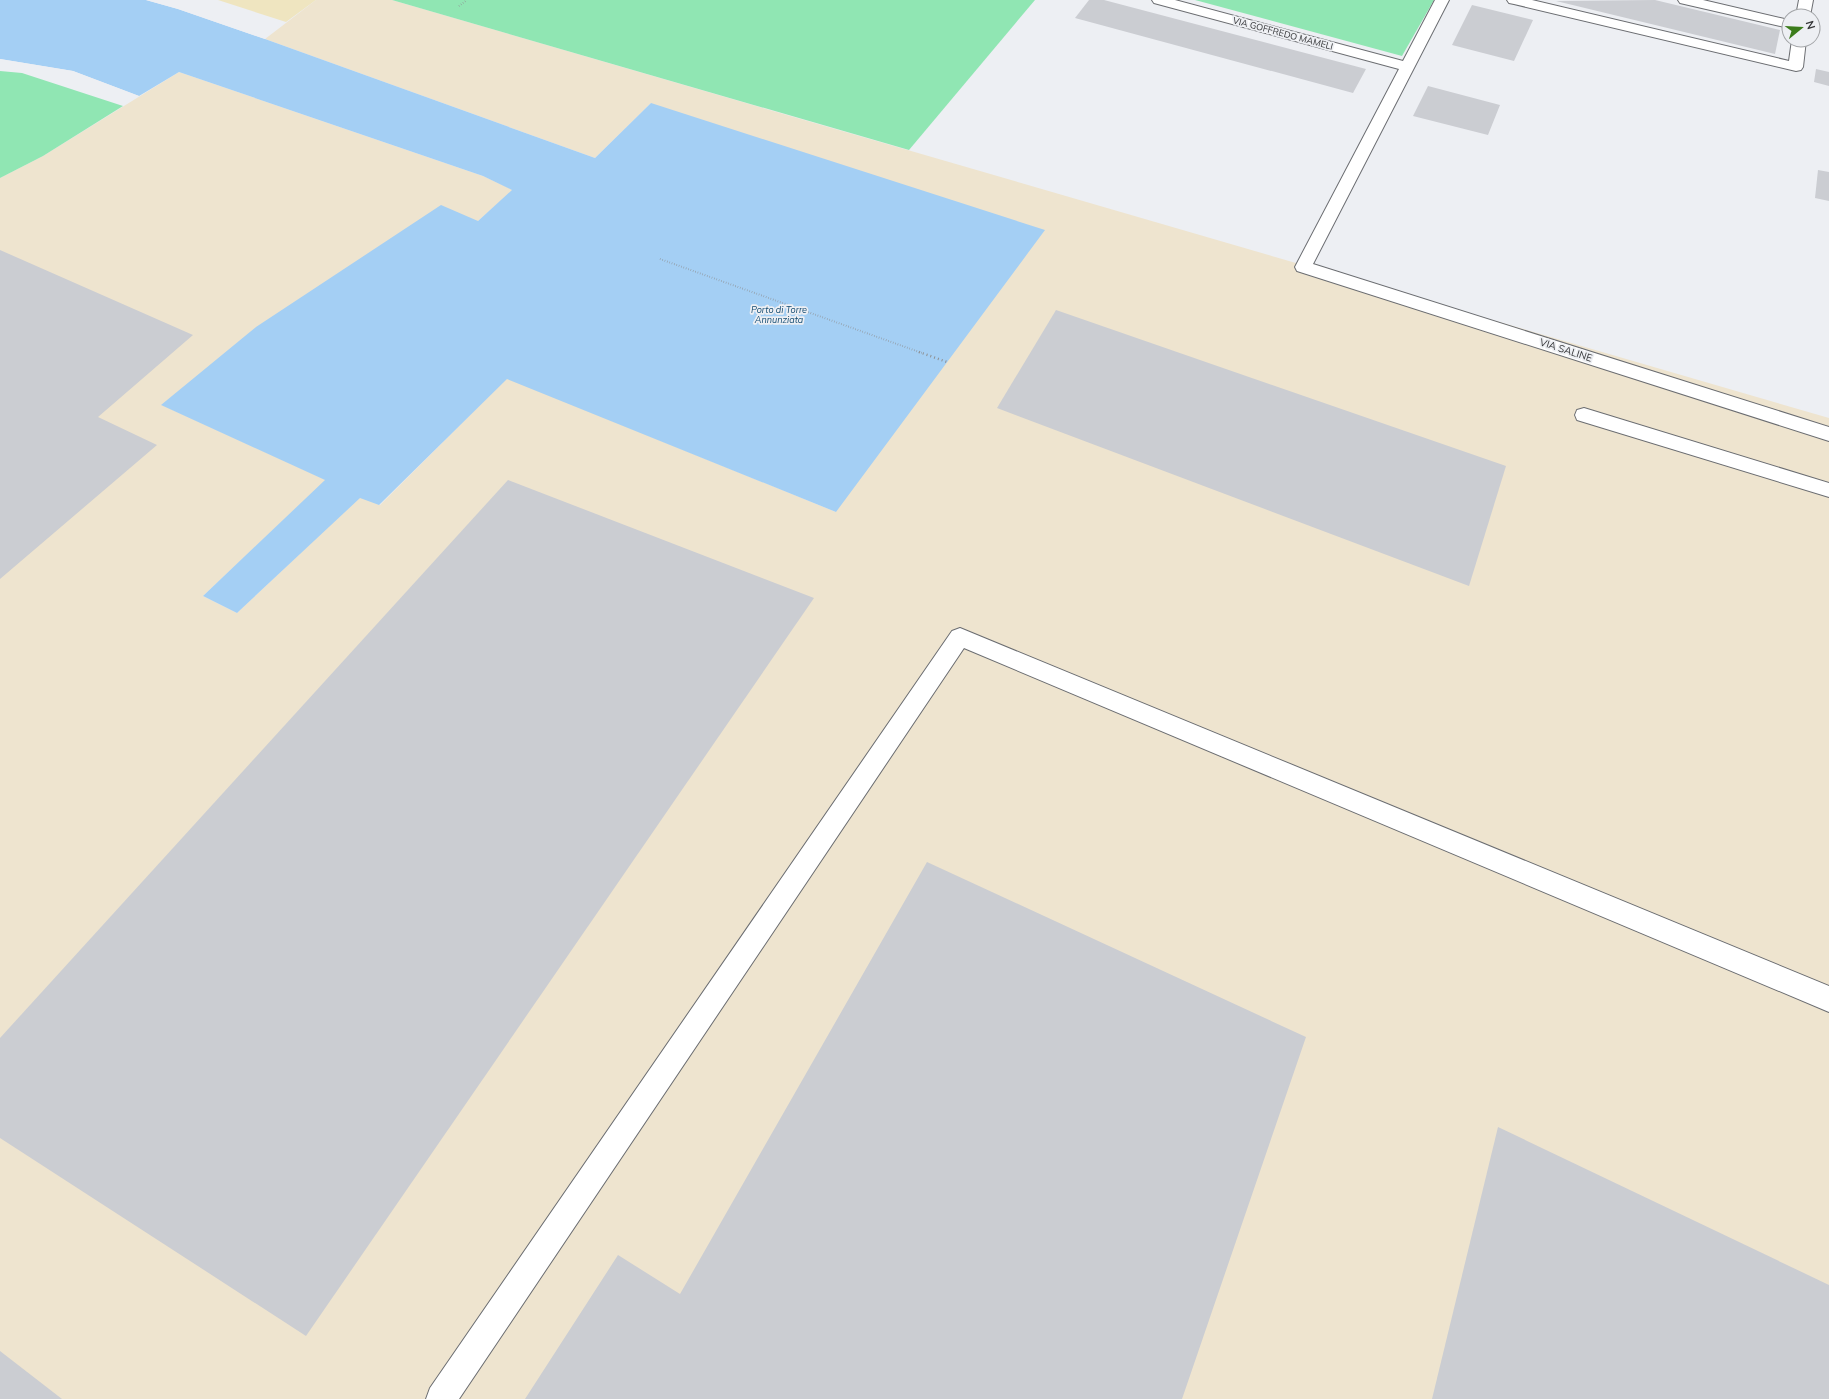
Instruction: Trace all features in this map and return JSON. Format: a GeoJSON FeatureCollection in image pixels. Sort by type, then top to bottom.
{"type":"FeatureCollection","features":[{"type":"Feature","properties":{"kind":"street","name":"VIA GOFFREDO MAMELI"},"geometry":{"type":"LineString","coordinates":[[1159,0],[1406,66]]}},
{"type":"Feature","properties":{"kind":"street"},"geometry":{"type":"LineString","coordinates":[[1406,66],[1442,0]]}},
{"type":"Feature","properties":{"kind":"street"},"geometry":{"type":"LineString","coordinates":[[1514,0],[1796,67],[1798,48]]}},
{"type":"Feature","properties":{"kind":"street"},"geometry":{"type":"LineString","coordinates":[[1685,0],[1781,22]]}},
{"type":"Feature","properties":{"kind":"street","name":"VIA SALINE"},"geometry":{"type":"LineString","coordinates":[[1406,66],[1303,267],[1829,434]]}},
{"type":"Feature","properties":{"kind":"street"},"geometry":{"type":"LineString","coordinates":[[1584,415],[1829,490]]}},
{"type":"Feature","properties":{"kind":"street"},"geometry":{"type":"LineString","coordinates":[[440,1399],[960,637],[1829,999]]}},
{"type":"Feature","properties":{"kind":"path"},"geometry":{"type":"LineString","coordinates":[[459,6],[467,0]]}},
{"type":"Feature","properties":{"kind":"path"},"geometry":{"type":"LineString","coordinates":[[660,259],[947,362]]}},
{"type":"Feature","properties":{"kind":"shaded area"},"geometry":{"type":"Polygon","coordinates":[[[316,0],[392,0],[1829,418],[1829,1399],[0,1399],[0,178],[43,156],[179,72],[483,176],[513,190],[478,221],[162,405],[326,480],[203,596],[237,613],[360,497],[380,505],[507,378],[836,512],[651,103],[595,158],[265,39],[316,0]]]}},
{"type":"Feature","properties":{"kind":"green space"},"geometry":{"type":"Polygon","coordinates":[[[392,0],[1035,0],[909,150],[392,0]]]}},
{"type":"Feature","properties":{"kind":"green space"},"geometry":{"type":"Polygon","coordinates":[[[1195,0],[1434,0],[1402,56],[1195,0]]]}},
{"type":"Feature","properties":{"kind":"green space"},"geometry":{"type":"Polygon","coordinates":[[[0,71],[22,73],[123,106],[43,156],[0,178],[0,71]]]}},
{"type":"Feature","properties":{"kind":"sand"},"geometry":{"type":"Polygon","coordinates":[[[218,0],[316,0],[286,22],[218,0]]]}},
{"type":"Feature","properties":{"kind":"water","name":"Porto di Torre Annunziata"},"geometry":{"type":"Polygon","coordinates":[[[0,0],[146,0],[178,9],[265,39],[595,158],[651,103],[1045,230],[836,512],[507,379],[379,505],[360,498],[237,613],[203,596],[325,480],[161,405],[256,327],[441,205],[478,221],[512,190],[483,176],[179,72],[139,96],[73,71],[0,59],[0,0]]]}},
{"type":"Feature","properties":{"kind":"pier"},"geometry":{"type":"Polygon","coordinates":[[[146,0],[153,0],[179,7],[266,38],[265,39],[178,9],[146,0]]]}},
{"type":"Feature","properties":{"kind":"pier"},"geometry":{"type":"Polygon","coordinates":[[[0,59],[73,71],[139,96],[137,97],[73,73],[0,61],[0,59]]]}},
{"type":"Feature","properties":{"kind":"building"},"geometry":{"type":"Polygon","coordinates":[[[1089,0],[1104,0],[1366,69],[1353,93],[1075,18],[1089,0]]]}},
{"type":"Feature","properties":{"kind":"building"},"geometry":{"type":"Polygon","coordinates":[[[1655,0],[1780,30],[1775,54],[1556,1],[1655,0]]]}},
{"type":"Feature","properties":{"kind":"building"},"geometry":{"type":"Polygon","coordinates":[[[1472,5],[1533,20],[1514,61],[1452,45],[1472,5]]]}},
{"type":"Feature","properties":{"kind":"building"},"geometry":{"type":"Polygon","coordinates":[[[1816,69],[1829,72],[1829,86],[1814,82],[1816,69]]]}},
{"type":"Feature","properties":{"kind":"building"},"geometry":{"type":"Polygon","coordinates":[[[1428,86],[1500,105],[1488,135],[1413,116],[1428,86]]]}},
{"type":"Feature","properties":{"kind":"building"},"geometry":{"type":"Polygon","coordinates":[[[1818,170],[1829,172],[1829,201],[1815,198],[1818,170]]]}},
{"type":"Feature","properties":{"kind":"building"},"geometry":{"type":"Polygon","coordinates":[[[0,250],[193,335],[98,417],[157,445],[0,579],[0,250]]]}},
{"type":"Feature","properties":{"kind":"building"},"geometry":{"type":"Polygon","coordinates":[[[1056,310],[1506,466],[1469,586],[997,408],[1056,310]]]}},
{"type":"Feature","properties":{"kind":"building"},"geometry":{"type":"Polygon","coordinates":[[[508,480],[814,598],[306,1336],[0,1138],[0,1038],[508,480]]]}},
{"type":"Feature","properties":{"kind":"building"},"geometry":{"type":"Polygon","coordinates":[[[927,862],[1306,1037],[1182,1399],[525,1399],[618,1255],[680,1294],[927,862]]]}},
{"type":"Feature","properties":{"kind":"building"},"geometry":{"type":"Polygon","coordinates":[[[1498,1127],[1829,1285],[1829,1399],[1432,1399],[1498,1127]]]}},
{"type":"Feature","properties":{"kind":"building"},"geometry":{"type":"Polygon","coordinates":[[[0,1351],[62,1399],[0,1399],[0,1351]]]}}]}
